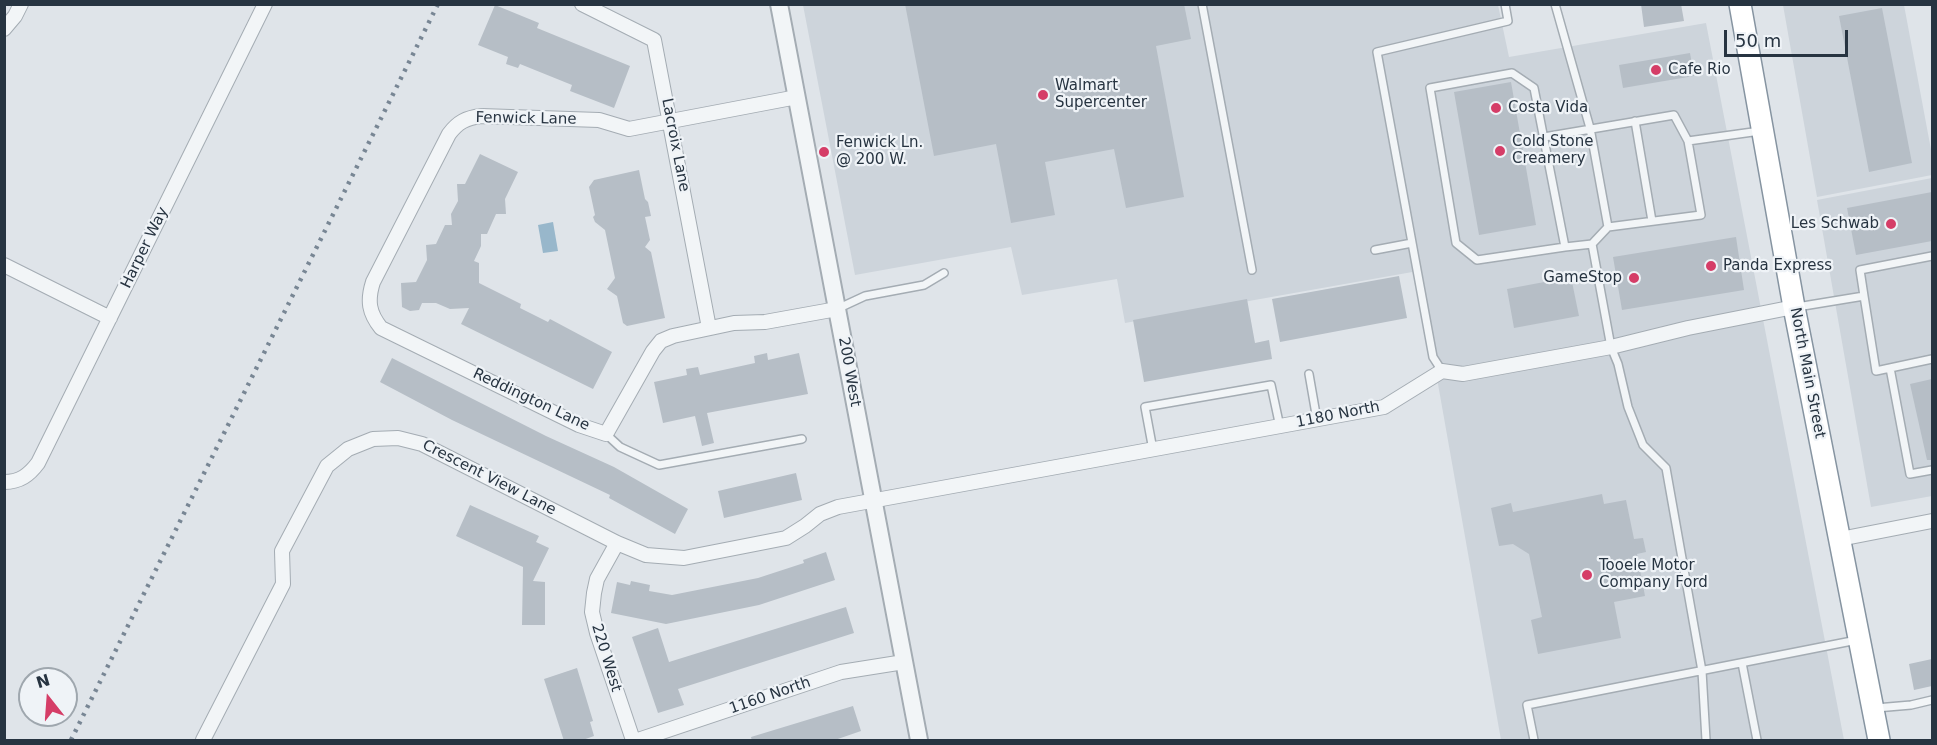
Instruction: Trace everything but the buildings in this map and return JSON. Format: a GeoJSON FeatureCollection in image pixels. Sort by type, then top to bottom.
{"type":"FeatureCollection","features":[{"type":"Feature","properties":{"kind":"highway","name":"North Main Street"},"geometry":{"type":"LineString","coordinates":[[1740,4],[1794,307],[1879,741]]}},
{"type":"Feature","properties":{"kind":"street"},"geometry":{"type":"LineString","coordinates":[[4,29],[21,4]]}},
{"type":"Feature","properties":{"kind":"street","name":"Harper Way"},"geometry":{"type":"LineString","coordinates":[[9,482],[28,475],[38,463],[266,4]]}},
{"type":"Feature","properties":{"kind":"street","name":"Lacroix Lane"},"geometry":{"type":"LineString","coordinates":[[582,4],[654,40],[709,328]]}},
{"type":"Feature","properties":{"kind":"street","name":"200 West"},"geometry":{"type":"LineString","coordinates":[[779,4],[919,741]]}},
{"type":"Feature","properties":{"kind":"street","name":"Fenwick Lane"},"geometry":{"type":"LineString","coordinates":[[369,306],[373,282],[449,134],[458,123],[469,117],[599,120],[629,129],[797,97]]}},
{"type":"Feature","properties":{"kind":"street"},"geometry":{"type":"LineString","coordinates":[[4,265],[110,318]]}},
{"type":"Feature","properties":{"kind":"street","name":"Reddington Lane"},"geometry":{"type":"LineString","coordinates":[[369,306],[374,319],[381,328],[579,425],[606,434],[661,341],[673,336],[734,323],[765,322],[837,309]]}},
{"type":"Feature","properties":{"kind":"street"},"geometry":{"type":"LineString","coordinates":[[1442,371],[1462,374],[1611,347],[1688,328],[1794,307]]}},
{"type":"Feature","properties":{"kind":"street","name":"1180 North"},"geometry":{"type":"LineString","coordinates":[[873,501],[1384,407],[1442,371]]}},
{"type":"Feature","properties":{"kind":"street","name":"Crescent View Lane"},"geometry":{"type":"LineString","coordinates":[[204,741],[283,584],[282,551],[327,466],[336,456],[360,443],[386,437],[422,444],[645,555],[684,558],[786,538],[819,514],[838,507],[873,501]]}},
{"type":"Feature","properties":{"kind":"street"},"geometry":{"type":"LineString","coordinates":[[1840,539],[1932,521]]}},
{"type":"Feature","properties":{"kind":"street","name":"220 West"},"geometry":{"type":"LineString","coordinates":[[617,543],[597,579],[592,612],[633,741]]}},
{"type":"Feature","properties":{"kind":"street","name":"1160 North"},"geometry":{"type":"LineString","coordinates":[[638,741],[841,672],[904,662]]}},
{"type":"Feature","properties":{"kind":"lane"},"geometry":{"type":"LineString","coordinates":[[1202,4],[1252,270]]}},
{"type":"Feature","properties":{"kind":"lane"},"geometry":{"type":"LineString","coordinates":[[1556,4],[1590,128],[1608,226]]}},
{"type":"Feature","properties":{"kind":"lane"},"geometry":{"type":"LineString","coordinates":[[1442,371],[1433,357],[1377,52],[1508,21],[1506,5]]}},
{"type":"Feature","properties":{"kind":"lane"},"geometry":{"type":"LineString","coordinates":[[1544,137],[1674,115],[1688,141],[1701,215],[1608,226],[1592,244],[1477,260],[1456,243],[1430,88],[1512,73],[1534,88],[1565,247]]}},
{"type":"Feature","properties":{"kind":"lane"},"geometry":{"type":"LineString","coordinates":[[1635,121],[1652,221]]}},
{"type":"Feature","properties":{"kind":"lane"},"geometry":{"type":"LineString","coordinates":[[1688,141],[1762,130]]}},
{"type":"Feature","properties":{"kind":"lane"},"geometry":{"type":"LineString","coordinates":[[1375,250],[1412,243]]}},
{"type":"Feature","properties":{"kind":"lane"},"geometry":{"type":"LineString","coordinates":[[1592,244],[1611,347],[1618,364],[1628,407],[1643,445],[1666,468],[1702,671],[1706,741]]}},
{"type":"Feature","properties":{"kind":"lane"},"geometry":{"type":"LineString","coordinates":[[1932,256],[1860,270],[1876,371],[1932,359]]}},
{"type":"Feature","properties":{"kind":"lane"},"geometry":{"type":"LineString","coordinates":[[837,309],[865,296],[924,285],[944,273]]}},
{"type":"Feature","properties":{"kind":"lane"},"geometry":{"type":"LineString","coordinates":[[1794,307],[1864,296]]}},
{"type":"Feature","properties":{"kind":"lane"},"geometry":{"type":"LineString","coordinates":[[1890,368],[1910,474],[1932,470]]}},
{"type":"Feature","properties":{"kind":"lane"},"geometry":{"type":"LineString","coordinates":[[1309,374],[1317,420]]}},
{"type":"Feature","properties":{"kind":"lane"},"geometry":{"type":"LineString","coordinates":[[1153,450],[1145,407],[1271,385],[1280,427]]}},
{"type":"Feature","properties":{"kind":"lane"},"geometry":{"type":"LineString","coordinates":[[606,434],[620,447],[659,465],[802,439]]}},
{"type":"Feature","properties":{"kind":"lane"},"geometry":{"type":"LineString","coordinates":[[1534,741],[1527,705],[1860,640]]}},
{"type":"Feature","properties":{"kind":"lane"},"geometry":{"type":"LineString","coordinates":[[1742,663],[1757,741]]}},
{"type":"Feature","properties":{"kind":"lane"},"geometry":{"type":"LineString","coordinates":[[1873,708],[1911,705],[1932,700]]}},
{"type":"Feature","properties":{"kind":"shaded area"},"geometry":{"type":"Polygon","coordinates":[[[803,5],[1498,5],[1509,57],[1706,23],[1844,740],[1501,740],[1418,271],[1125,323],[1117,279],[1022,295],[1011,247],[855,275],[803,5]]]}},
{"type":"Feature","properties":{"kind":"shaded area"},"geometry":{"type":"Polygon","coordinates":[[[1783,5],[1904,5],[1932,155],[1932,175],[1817,197],[1783,5]]]}},
{"type":"Feature","properties":{"kind":"shaded area"},"geometry":{"type":"Polygon","coordinates":[[[1932,178],[1932,496],[1871,507],[1817,200],[1932,178]]]}},
{"type":"Feature","properties":{"kind":"water"},"geometry":{"type":"Polygon","coordinates":[[[553,222],[558,251],[543,253],[538,225],[553,222]]]}},
{"type":"Feature","properties":{"kind":"railway"},"geometry":{"type":"LineString","coordinates":[[71,740],[438,4]]}},
{"type":"Feature","properties":{"kind":"place","name":"Cafe Rio"},"geometry":{"type":"Point","coordinates":[1656,70]}},
{"type":"Feature","properties":{"kind":"place","name":"Walmart Supercenter"},"geometry":{"type":"Point","coordinates":[1043,95]}},
{"type":"Feature","properties":{"kind":"place","name":"Costa Vida"},"geometry":{"type":"Point","coordinates":[1496,108]}},
{"type":"Feature","properties":{"kind":"place","name":"Cold Stone Creamery"},"geometry":{"type":"Point","coordinates":[1500,151]}},
{"type":"Feature","properties":{"kind":"place","name":"Fenwick Ln. @ 200 W."},"geometry":{"type":"Point","coordinates":[824,152]}},
{"type":"Feature","properties":{"kind":"place","name":"Les Schwab"},"geometry":{"type":"Point","coordinates":[1891,224]}},
{"type":"Feature","properties":{"kind":"place","name":"Panda Express"},"geometry":{"type":"Point","coordinates":[1711,266]}},
{"type":"Feature","properties":{"kind":"place","name":"GameStop"},"geometry":{"type":"Point","coordinates":[1634,278]}},
{"type":"Feature","properties":{"kind":"place","name":"Tooele Motor Company Ford"},"geometry":{"type":"Point","coordinates":[1587,575]}}]}
